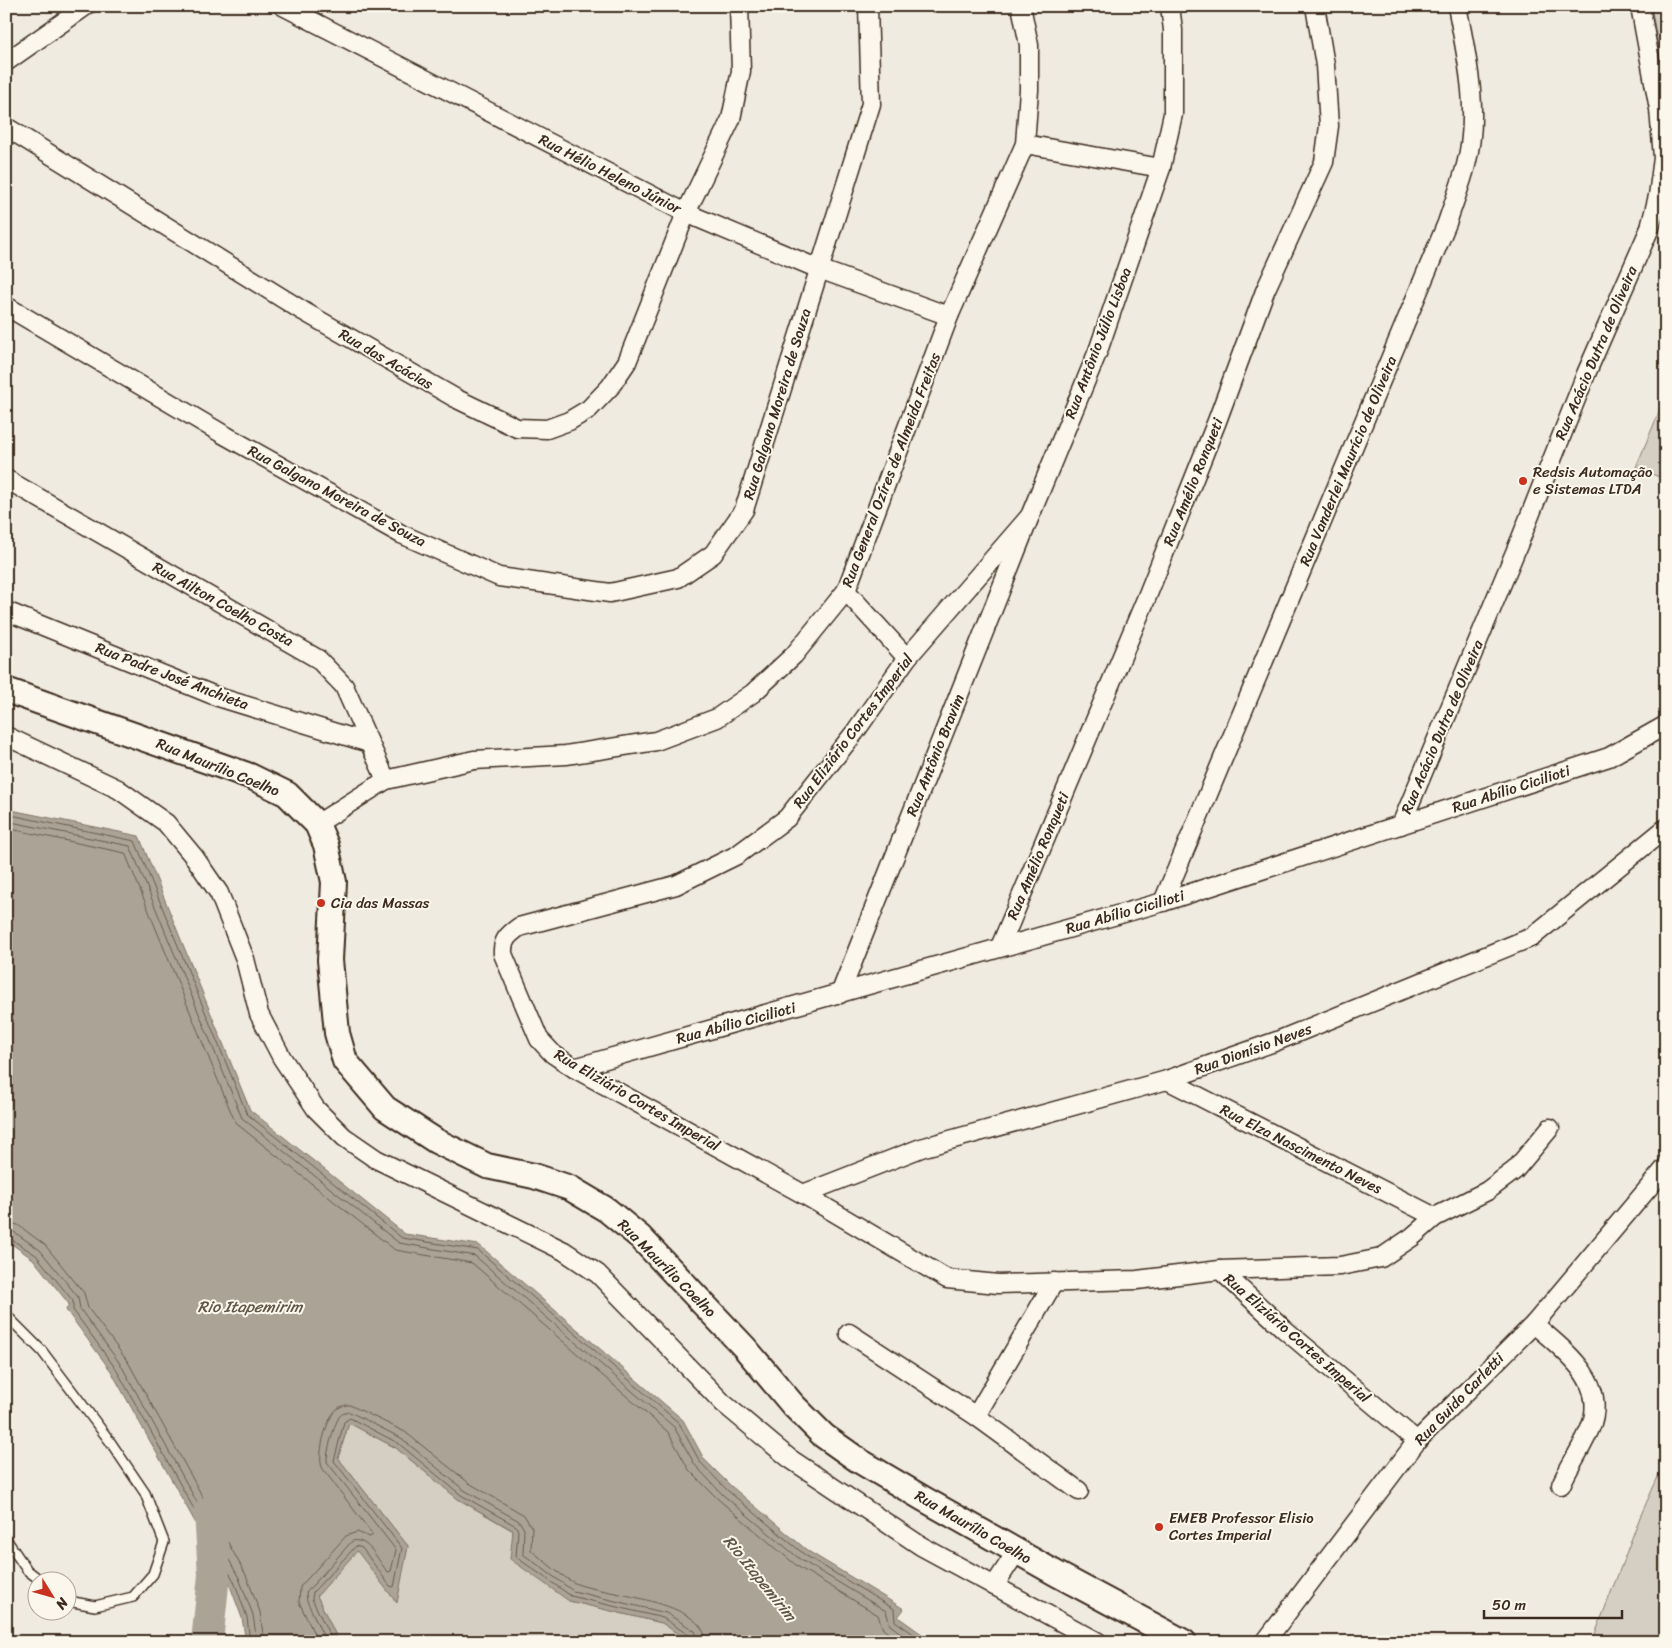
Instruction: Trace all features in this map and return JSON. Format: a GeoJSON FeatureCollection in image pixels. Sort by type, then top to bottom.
{"type":"FeatureCollection","features":[{"type":"Feature","properties":{"kind":"main road","name":"Rua Maurílio Coelho"},"geometry":{"type":"LineString","coordinates":[[6,690],[250,776],[287,794],[317,824],[326,845],[334,882],[330,960],[337,1033],[345,1061],[385,1108],[436,1141],[487,1166],[534,1176],[570,1188],[606,1210],[647,1244],[745,1348],[793,1405],[824,1436],[858,1460],[1017,1551],[1184,1642]]}},
{"type":"Feature","properties":{"kind":"street"},"geometry":{"type":"LineString","coordinates":[[6,62],[86,6]]}},
{"type":"Feature","properties":{"kind":"street","name":"Rua Hélio Heleno Júnior"},"geometry":{"type":"LineString","coordinates":[[283,6],[686,213],[819,269],[949,316]]}},
{"type":"Feature","properties":{"kind":"street","name":"Rua das Acácias"},"geometry":{"type":"LineString","coordinates":[[6,127],[303,311],[457,399],[517,428],[548,429],[569,422],[589,409],[610,388],[627,362],[686,213],[731,120],[741,71],[739,6]]}},
{"type":"Feature","properties":{"kind":"street","name":"Rua Galgano Moreira de Souza"},"geometry":{"type":"LineString","coordinates":[[6,306],[221,434],[401,534],[499,576],[610,593],[678,578],[713,554],[744,510],[871,104],[868,6]]}},
{"type":"Feature","properties":{"kind":"street","name":"Rua General Ozíres de Almeida Freitas"},"geometry":{"type":"LineString","coordinates":[[317,824],[386,780],[474,760],[566,755],[656,742],[717,718],[753,692],[794,655],[846,591],[949,316],[1025,144],[1029,90],[1029,45],[1022,6]]}},
{"type":"Feature","properties":{"kind":"street","name":"Rua Antônio Júlio Lisboa"},"geometry":{"type":"LineString","coordinates":[[1030,516],[1098,351],[1161,168],[1173,114],[1173,30],[1170,6]]}},
{"type":"Feature","properties":{"kind":"street","name":"Rua Amélio Ronqueti"},"geometry":{"type":"LineString","coordinates":[[1000,947],[1146,599],[1217,422],[1264,291],[1324,162],[1329,126],[1325,65],[1315,6]]}},
{"type":"Feature","properties":{"kind":"street","name":"Rua Vanderlei Maurício de Oliveira"},"geometry":{"type":"LineString","coordinates":[[1163,902],[1447,223],[1464,172],[1473,122],[1471,78],[1457,6]]}},
{"type":"Feature","properties":{"kind":"street","name":"Rua Acácio Dutra de Oliveira"},"geometry":{"type":"LineString","coordinates":[[1400,825],[1521,538],[1586,374],[1650,228],[1658,196],[1663,158],[1660,109],[1640,6]]}},
{"type":"Feature","properties":{"kind":"street"},"geometry":{"type":"LineString","coordinates":[[1025,144],[1161,168]]}},
{"type":"Feature","properties":{"kind":"street","name":"Rua Ailton Coelho Costa"},"geometry":{"type":"LineString","coordinates":[[6,479],[318,659],[344,686],[386,780]]}},
{"type":"Feature","properties":{"kind":"street","name":"Rua Eliziário Cortes Imperial"},"geometry":{"type":"LineString","coordinates":[[1030,516],[907,658],[855,732],[787,818],[737,856],[676,885],[519,927],[507,936],[502,944],[504,954],[539,1038],[553,1054],[574,1068],[803,1194],[947,1279],[998,1284],[1137,1280],[1220,1270],[1284,1329],[1417,1441]]}},
{"type":"Feature","properties":{"kind":"street","name":"Rua Antônio Bravim"},"geometry":{"type":"LineString","coordinates":[[840,994],[1030,516]]}},
{"type":"Feature","properties":{"kind":"street"},"geometry":{"type":"LineString","coordinates":[[846,591],[907,658]]}},
{"type":"Feature","properties":{"kind":"street","name":"Rua Padre José Anchieta"},"geometry":{"type":"LineString","coordinates":[[6,611],[218,697],[369,743]]}},
{"type":"Feature","properties":{"kind":"street","name":"Rua Abílio Cicilioti"},"geometry":{"type":"LineString","coordinates":[[574,1068],[1163,902],[1609,757],[1666,725]]}},
{"type":"Feature","properties":{"kind":"street"},"geometry":{"type":"LineString","coordinates":[[6,736],[118,789],[166,823],[196,858],[219,893],[245,959],[259,1014],[282,1058],[316,1109],[344,1138],[376,1159],[564,1251],[598,1274],[723,1403],[789,1458],[921,1546],[1098,1642]]}},
{"type":"Feature","properties":{"kind":"street","name":"Rua Dionísio Neves"},"geometry":{"type":"LineString","coordinates":[[803,1194],[921,1148],[1167,1080],[1277,1041],[1532,937],[1666,828]]}},
{"type":"Feature","properties":{"kind":"street","name":"Rua Elza Nascimento Neves"},"geometry":{"type":"LineString","coordinates":[[1167,1080],[1435,1218]]}},
{"type":"Feature","properties":{"kind":"street"},"geometry":{"type":"LineString","coordinates":[[1220,1270],[1340,1266],[1381,1258],[1412,1237],[1435,1218],[1494,1186],[1515,1170],[1550,1128]]}},
{"type":"Feature","properties":{"kind":"street","name":"Rua Guido Carletti"},"geometry":{"type":"LineString","coordinates":[[1264,1642],[1417,1441],[1534,1324],[1666,1167]]}},
{"type":"Feature","properties":{"kind":"street"},"geometry":{"type":"LineString","coordinates":[[976,1416],[1054,1282]]}},
{"type":"Feature","properties":{"kind":"street"},"geometry":{"type":"LineString","coordinates":[[1534,1324],[1578,1364],[1591,1384],[1596,1406],[1592,1424],[1569,1465],[1561,1485]]}},
{"type":"Feature","properties":{"kind":"street"},"geometry":{"type":"LineString","coordinates":[[849,1333],[976,1416],[1079,1490]]}},
{"type":"Feature","properties":{"kind":"street"},"geometry":{"type":"LineString","coordinates":[[994,1586],[1017,1551]]}},
{"type":"Feature","properties":{"kind":"lane"},"geometry":{"type":"LineString","coordinates":[[6,1315],[42,1351],[109,1440],[145,1493],[164,1542],[153,1574],[133,1597],[95,1606],[78,1603]]}},
{"type":"Feature","properties":{"kind":"lane"},"geometry":{"type":"LineString","coordinates":[[6,1539],[28,1571]]}},
{"type":"Feature","properties":{"kind":"shaded area"},"geometry":{"type":"Polygon","coordinates":[[[1651,6],[1666,6],[1666,88],[1651,6]]]}},
{"type":"Feature","properties":{"kind":"shaded area"},"geometry":{"type":"Polygon","coordinates":[[[1666,395],[1666,480],[1636,467],[1666,395]]]}},
{"type":"Feature","properties":{"kind":"shaded area"},"geometry":{"type":"Polygon","coordinates":[[[349,1423],[396,1448],[458,1499],[513,1531],[569,1601],[662,1623],[690,1642],[339,1642],[317,1596],[357,1550],[396,1602],[408,1546],[338,1458],[349,1423]]]}},
{"type":"Feature","properties":{"kind":"shaded area"},"geometry":{"type":"Polygon","coordinates":[[[1666,1459],[1666,1642],[1592,1642],[1640,1517],[1666,1459]]]}},
{"type":"Feature","properties":{"kind":"water","name":"Rio Itapemirim"},"geometry":{"type":"Polygon","coordinates":[[[6,809],[139,836],[250,1110],[405,1234],[479,1245],[683,1420],[704,1459],[731,1486],[808,1551],[904,1609],[898,1617],[933,1642],[690,1642],[662,1623],[569,1601],[510,1559],[513,1530],[458,1499],[396,1448],[349,1423],[338,1458],[408,1546],[397,1603],[357,1551],[317,1596],[339,1642],[246,1642],[242,1618],[229,1583],[111,1371],[66,1310],[69,1304],[33,1259],[6,1240],[6,809]]]}},
{"type":"Feature","properties":{"kind":"waterway","name":"Rio Itapemirim"},"geometry":{"type":"LineString","coordinates":[[207,1642],[214,1575],[210,1512]]}},
{"type":"Feature","properties":{"kind":"place","name":"Redsis Automação e Sistemas LTDA"},"geometry":{"type":"Point","coordinates":[1523,481]}},
{"type":"Feature","properties":{"kind":"place","name":"Cia das Massas"},"geometry":{"type":"Point","coordinates":[321,903]}},
{"type":"Feature","properties":{"kind":"place","name":"EMEB Professor Elisio Cortes Imperial"},"geometry":{"type":"Point","coordinates":[1159,1527]}}]}
